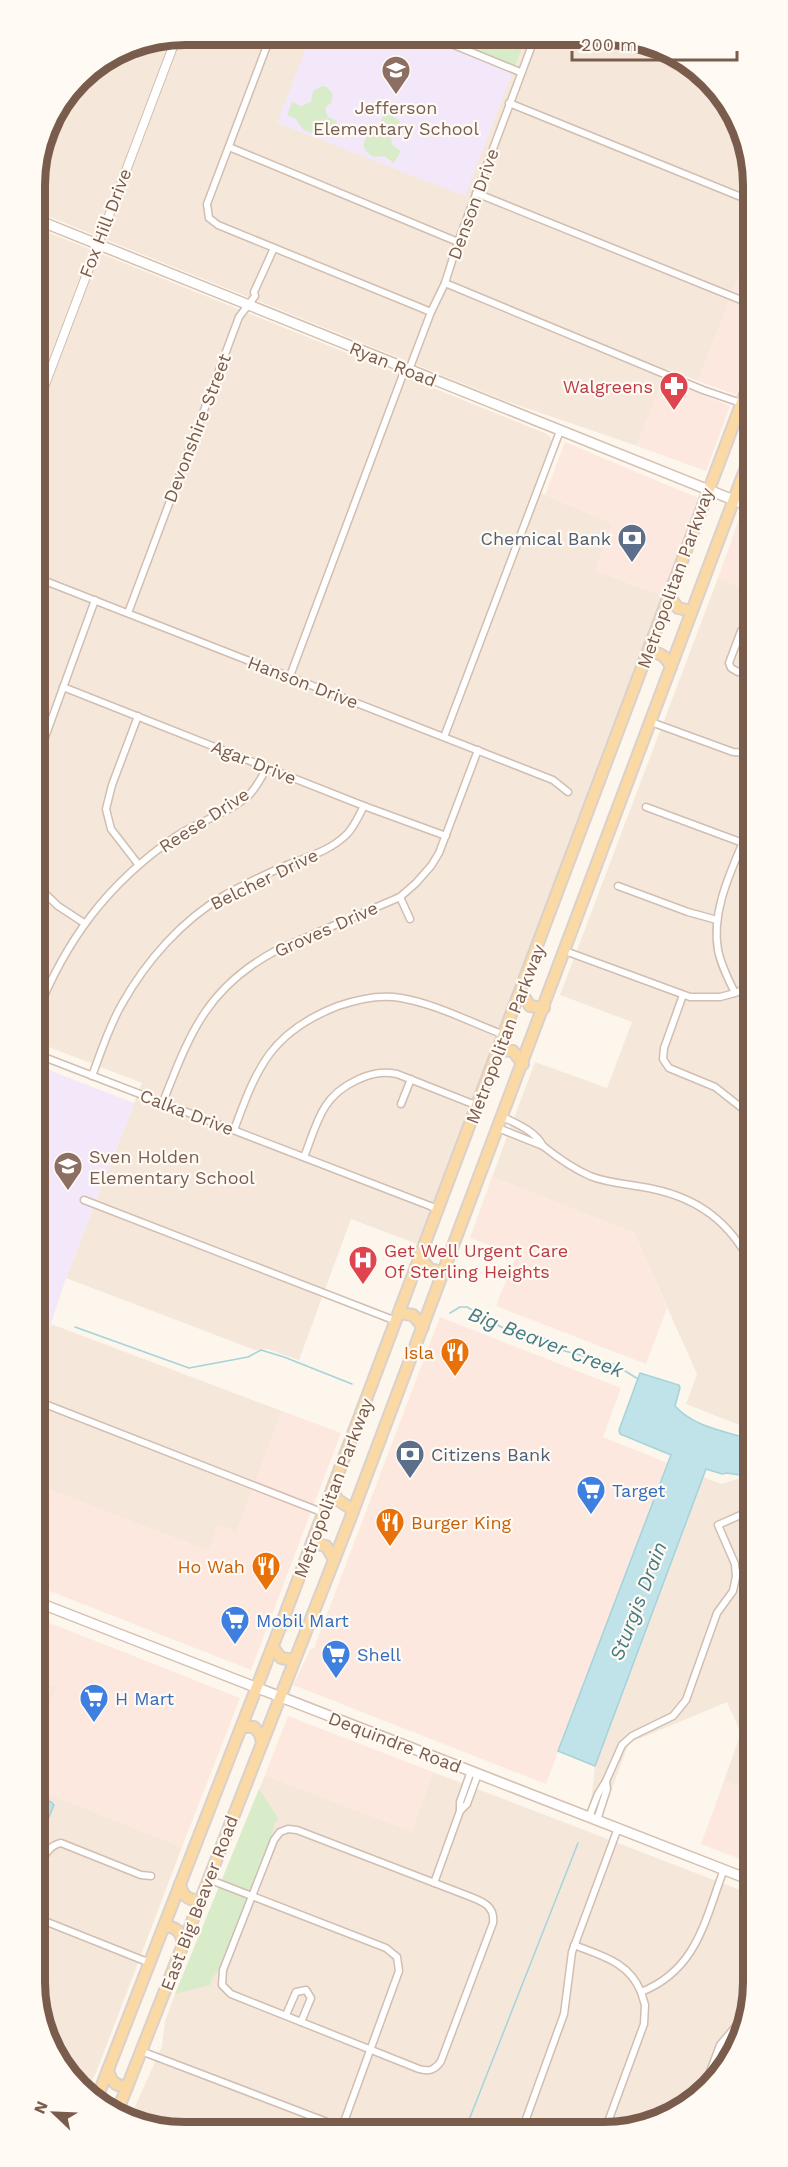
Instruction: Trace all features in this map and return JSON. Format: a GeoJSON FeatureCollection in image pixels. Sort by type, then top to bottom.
{"type":"FeatureCollection","features":[{"type":"Feature","properties":{"kind":"main road","name":"Ryan Road"},"geometry":{"type":"LineString","coordinates":[[45,223],[743,504]]}},
{"type":"Feature","properties":{"kind":"main road","name":"Metropolitan Parkway"},"geometry":{"type":"LineString","coordinates":[[257,1688],[743,399]]}},
{"type":"Feature","properties":{"kind":"main road","name":"Metropolitan Parkway"},"geometry":{"type":"LineString","coordinates":[[279,1697],[444,1272],[743,476]]}},
{"type":"Feature","properties":{"kind":"main road"},"geometry":{"type":"LineString","coordinates":[[669,596],[678,608],[692,611]]}},
{"type":"Feature","properties":{"kind":"main road"},"geometry":{"type":"LineString","coordinates":[[648,652],[661,654],[669,662],[671,668]]}},
{"type":"Feature","properties":{"kind":"main road"},"geometry":{"type":"LineString","coordinates":[[520,992],[530,1006],[544,1008]]}},
{"type":"Feature","properties":{"kind":"main road"},"geometry":{"type":"LineString","coordinates":[[499,1050],[513,1051],[523,1064]]}},
{"type":"Feature","properties":{"kind":"main road"},"geometry":{"type":"LineString","coordinates":[[421,1257],[429,1269],[444,1272]]}},
{"type":"Feature","properties":{"kind":"main road"},"geometry":{"type":"LineString","coordinates":[[398,1317],[413,1315],[423,1327]]}},
{"type":"Feature","properties":{"kind":"main road"},"geometry":{"type":"LineString","coordinates":[[332,1490],[338,1500],[353,1510]]}},
{"type":"Feature","properties":{"kind":"main road"},"geometry":{"type":"LineString","coordinates":[[312,1544],[326,1546],[334,1559]]}},
{"type":"Feature","properties":{"kind":"main road","name":"Dequindre Road"},"geometry":{"type":"LineString","coordinates":[[45,1605],[743,1877]]}},
{"type":"Feature","properties":{"kind":"main road"},"geometry":{"type":"LineString","coordinates":[[273,1647],[281,1658],[293,1660]]}},
{"type":"Feature","properties":{"kind":"main road","name":"East Big Beaver Road"},"geometry":{"type":"LineString","coordinates":[[99,2092],[257,1688]]}},
{"type":"Feature","properties":{"kind":"main road","name":"East Big Beaver Road"},"geometry":{"type":"LineString","coordinates":[[120,2106],[279,1697]]}},
{"type":"Feature","properties":{"kind":"main road"},"geometry":{"type":"LineString","coordinates":[[242,1727],[250,1726],[257,1730],[262,1743]]}},
{"type":"Feature","properties":{"kind":"main road"},"geometry":{"type":"LineString","coordinates":[[180,1884],[187,1898],[200,1900]]}},
{"type":"Feature","properties":{"kind":"main road"},"geometry":{"type":"LineString","coordinates":[[164,1927],[176,1929],[181,1934],[183,1943]]}},
{"type":"Feature","properties":{"kind":"main road"},"geometry":{"type":"LineString","coordinates":[[108,2068],[112,2081],[127,2086]]}},
{"type":"Feature","properties":{"kind":"street","name":"Fox Hill Drive"},"geometry":{"type":"LineString","coordinates":[[45,384],[173,45]]}},
{"type":"Feature","properties":{"kind":"street"},"geometry":{"type":"LineString","coordinates":[[267,45],[207,204],[207,215],[218,225],[431,312]]}},
{"type":"Feature","properties":{"kind":"street"},"geometry":{"type":"LineString","coordinates":[[454,45],[520,72]]}},
{"type":"Feature","properties":{"kind":"street","name":"Denson Drive"},"geometry":{"type":"LineString","coordinates":[[290,676],[407,369],[445,283],[532,45]]}},
{"type":"Feature","properties":{"kind":"street"},"geometry":{"type":"LineString","coordinates":[[509,103],[743,198]]}},
{"type":"Feature","properties":{"kind":"street"},"geometry":{"type":"LineString","coordinates":[[229,147],[458,242]]}},
{"type":"Feature","properties":{"kind":"street"},"geometry":{"type":"LineString","coordinates":[[476,193],[743,301]]}},
{"type":"Feature","properties":{"kind":"street","name":"Devonshire Street"},"geometry":{"type":"LineString","coordinates":[[128,613],[239,317],[255,296],[254,292],[274,248]]}},
{"type":"Feature","properties":{"kind":"street"},"geometry":{"type":"LineString","coordinates":[[445,283],[703,390],[741,403]]}},
{"type":"Feature","properties":{"kind":"street"},"geometry":{"type":"LineString","coordinates":[[45,368],[50,370]]}},
{"type":"Feature","properties":{"kind":"street"},"geometry":{"type":"LineString","coordinates":[[444,737],[560,431]]}},
{"type":"Feature","properties":{"kind":"street","name":"Hanson Drive"},"geometry":{"type":"LineString","coordinates":[[45,581],[553,780],[568,792]]}},
{"type":"Feature","properties":{"kind":"street"},"geometry":{"type":"LineString","coordinates":[[45,737],[95,600]]}},
{"type":"Feature","properties":{"kind":"street"},"geometry":{"type":"LineString","coordinates":[[743,628],[729,663],[731,668],[738,672],[743,669]]}},
{"type":"Feature","properties":{"kind":"street","name":"Agar Drive"},"geometry":{"type":"LineString","coordinates":[[63,687],[446,836]]}},
{"type":"Feature","properties":{"kind":"street"},"geometry":{"type":"LineString","coordinates":[[138,716],[112,785],[106,809],[111,829],[138,864]]}},
{"type":"Feature","properties":{"kind":"street"},"geometry":{"type":"LineString","coordinates":[[651,722],[733,752],[743,753]]}},
{"type":"Feature","properties":{"kind":"street","name":"Groves Drive"},"geometry":{"type":"LineString","coordinates":[[163,1102],[192,1032],[209,1006],[250,966],[277,950],[400,897],[416,883],[431,866],[446,836],[478,750]]}},
{"type":"Feature","properties":{"kind":"street","name":"Reese Drive"},"geometry":{"type":"LineString","coordinates":[[45,996],[64,955],[84,923],[111,891],[138,864],[192,826],[242,801],[257,786],[267,767]]}},
{"type":"Feature","properties":{"kind":"street","name":"Belcher Drive"},"geometry":{"type":"LineString","coordinates":[[92,1076],[122,1004],[143,972],[173,936],[224,896],[322,851],[340,840],[352,827],[364,806]]}},
{"type":"Feature","properties":{"kind":"street"},"geometry":{"type":"LineString","coordinates":[[646,807],[743,843],[723,896],[717,920],[720,957],[735,993]]}},
{"type":"Feature","properties":{"kind":"street"},"geometry":{"type":"LineString","coordinates":[[618,886],[688,912],[717,920]]}},
{"type":"Feature","properties":{"kind":"street"},"geometry":{"type":"LineString","coordinates":[[45,894],[58,906],[84,923]]}},
{"type":"Feature","properties":{"kind":"street"},"geometry":{"type":"LineString","coordinates":[[400,897],[410,919]]}},
{"type":"Feature","properties":{"kind":"street"},"geometry":{"type":"LineString","coordinates":[[565,951],[683,995],[713,998],[743,990]]}},
{"type":"Feature","properties":{"kind":"street"},"geometry":{"type":"LineString","coordinates":[[683,995],[664,1048],[665,1063],[673,1071],[715,1087],[743,1109]]}},
{"type":"Feature","properties":{"kind":"street"},"geometry":{"type":"LineString","coordinates":[[234,1130],[255,1075],[275,1045],[310,1018],[342,1005],[370,998],[398,998],[431,1006],[505,1035]]}},
{"type":"Feature","properties":{"kind":"street","name":"Calka Drive"},"geometry":{"type":"LineString","coordinates":[[45,1058],[439,1209]]}},
{"type":"Feature","properties":{"kind":"street"},"geometry":{"type":"LineString","coordinates":[[304,1157],[322,1109],[337,1091],[369,1075],[397,1074],[478,1106]]}},
{"type":"Feature","properties":{"kind":"street"},"geometry":{"type":"LineString","coordinates":[[401,1104],[411,1079]]}},
{"type":"Feature","properties":{"kind":"street"},"geometry":{"type":"LineString","coordinates":[[500,1122],[528,1135],[561,1161],[590,1176],[605,1181],[656,1189],[707,1211],[720,1220],[732,1233],[743,1251]]}},
{"type":"Feature","properties":{"kind":"street"},"geometry":{"type":"LineString","coordinates":[[500,1122],[521,1126],[528,1135]]}},
{"type":"Feature","properties":{"kind":"street"},"geometry":{"type":"LineString","coordinates":[[84,1200],[398,1317]]}},
{"type":"Feature","properties":{"kind":"street"},"geometry":{"type":"LineString","coordinates":[[45,1404],[324,1513]]}},
{"type":"Feature","properties":{"kind":"street"},"geometry":{"type":"LineString","coordinates":[[593,1818],[608,1789],[606,1781],[625,1741],[674,1716],[685,1703],[717,1613],[733,1591],[737,1573],[718,1525],[743,1514]]}},
{"type":"Feature","properties":{"kind":"street"},"geometry":{"type":"LineString","coordinates":[[737,1573],[743,1570]]}},
{"type":"Feature","properties":{"kind":"street"},"geometry":{"type":"LineString","coordinates":[[434,1883],[460,1811],[467,1804],[475,1773]]}},
{"type":"Feature","properties":{"kind":"street"},"geometry":{"type":"LineString","coordinates":[[525,2122],[564,2014],[569,1965],[574,1945],[618,1828]]}},
{"type":"Feature","properties":{"kind":"street"},"geometry":{"type":"LineString","coordinates":[[284,1830],[297,1830],[434,1883],[485,1902],[491,1909],[493,1923],[443,2054],[434,2069],[425,2071],[419,2069],[231,1994],[222,1985],[223,1970],[274,1840],[284,1830]]}},
{"type":"Feature","properties":{"kind":"street"},"geometry":{"type":"LineString","coordinates":[[45,1857],[52,1845],[61,1843],[141,1875],[150,1876]]}},
{"type":"Feature","properties":{"kind":"street"},"geometry":{"type":"LineString","coordinates":[[641,1992],[669,1978],[688,1957],[697,1940],[724,1869]]}},
{"type":"Feature","properties":{"kind":"street"},"geometry":{"type":"LineString","coordinates":[[208,1879],[386,1948],[398,1957],[399,1971],[346,2122]]}},
{"type":"Feature","properties":{"kind":"street"},"geometry":{"type":"LineString","coordinates":[[45,1921],[150,1963]]}},
{"type":"Feature","properties":{"kind":"street"},"geometry":{"type":"LineString","coordinates":[[574,1945],[619,1964],[633,1977],[645,2005],[644,2024],[608,2122]]}},
{"type":"Feature","properties":{"kind":"street"},"geometry":{"type":"LineString","coordinates":[[286,2015],[296,1992],[306,1990],[311,1998],[302,2022]]}},
{"type":"Feature","properties":{"kind":"street"},"geometry":{"type":"LineString","coordinates":[[710,2071],[720,2045],[736,2026]]}},
{"type":"Feature","properties":{"kind":"street"},"geometry":{"type":"LineString","coordinates":[[141,2051],[326,2122]]}},
{"type":"Feature","properties":{"kind":"shaded area"},"geometry":{"type":"Polygon","coordinates":[[[175,45],[613,45],[648,52],[665,59],[688,74],[714,100],[729,123],[736,140],[743,175],[743,266],[698,381],[667,369],[637,446],[506,401],[45,215],[46,166],[59,123],[69,107],[86,86],[115,64],[140,52],[175,45]]]}},
{"type":"Feature","properties":{"kind":"shaded area","name":"Jefferson Elementary School"},"geometry":{"type":"Polygon","coordinates":[[[307,45],[466,45],[515,66],[465,196],[277,123],[307,45]]]}},
{"type":"Feature","properties":{"kind":"shaded area"},"geometry":{"type":"Polygon","coordinates":[[[45,231],[547,434],[551,438],[551,443],[533,490],[613,523],[595,570],[663,596],[429,1219],[417,1244],[351,1219],[299,1360],[267,1349],[255,1350],[66,1278],[142,1083],[45,1045],[45,231]]]}},
{"type":"Feature","properties":{"kind":"shaded area"},"geometry":{"type":"Polygon","coordinates":[[[743,266],[743,376],[736,395],[698,381],[743,266]]]}},
{"type":"Feature","properties":{"kind":"shaded area"},"geometry":{"type":"Polygon","coordinates":[[[663,379],[730,406],[706,471],[637,446],[663,379]]]}},
{"type":"Feature","properties":{"kind":"shaded area"},"geometry":{"type":"Polygon","coordinates":[[[565,442],[698,498],[663,596],[595,570],[613,523],[545,495],[565,442]]]}},
{"type":"Feature","properties":{"kind":"shaded area"},"geometry":{"type":"Polygon","coordinates":[[[739,519],[743,521],[743,588],[718,578],[739,519]]]}},
{"type":"Feature","properties":{"kind":"shaded area"},"geometry":{"type":"Polygon","coordinates":[[[718,578],[743,588],[743,1426],[686,1404],[697,1374],[634,1233],[492,1177],[535,1062],[607,1088],[632,1022],[560,995],[718,578]]]}},
{"type":"Feature","properties":{"kind":"shaded area","name":"Sven Holden Elementary School"},"geometry":{"type":"Polygon","coordinates":[[[45,1068],[134,1103],[66,1278],[49,1330],[45,1328],[45,1068]]]}},
{"type":"Feature","properties":{"kind":"shaded area"},"geometry":{"type":"Polygon","coordinates":[[[492,1177],[634,1233],[667,1308],[646,1364],[496,1306],[516,1255],[470,1238],[492,1177]]]}},
{"type":"Feature","properties":{"kind":"shaded area"},"geometry":{"type":"Polygon","coordinates":[[[440,1317],[621,1388],[603,1437],[668,1463],[546,1784],[293,1685],[310,1650],[314,1648],[440,1317]]]}},
{"type":"Feature","properties":{"kind":"shaded area"},"geometry":{"type":"Polygon","coordinates":[[[51,1324],[282,1411],[237,1532],[208,1551],[45,1488],[45,1328],[49,1330],[51,1324]]]}},
{"type":"Feature","properties":{"kind":"shaded area"},"geometry":{"type":"Polygon","coordinates":[[[282,1411],[341,1433],[251,1670],[45,1589],[45,1488],[208,1551],[218,1525],[237,1532],[282,1411]]]}},
{"type":"Feature","properties":{"kind":"shaded area"},"geometry":{"type":"Polygon","coordinates":[[[703,1477],[721,1484],[743,1477],[743,1788],[724,1781],[741,1733],[727,1702],[629,1743],[605,1807],[591,1802],[595,1766],[703,1477]]]}},
{"type":"Feature","properties":{"kind":"shaded area"},"geometry":{"type":"Polygon","coordinates":[[[45,1621],[240,1698],[182,1847],[45,1792],[45,1718],[57,1687],[45,1682],[45,1621]]]}},
{"type":"Feature","properties":{"kind":"shaded area"},"geometry":{"type":"Polygon","coordinates":[[[45,1682],[57,1687],[45,1718],[45,1682]]]}},
{"type":"Feature","properties":{"kind":"shaded area"},"geometry":{"type":"Polygon","coordinates":[[[288,1716],[433,1772],[411,1831],[265,1775],[288,1716]]]}},
{"type":"Feature","properties":{"kind":"shaded area"},"geometry":{"type":"Polygon","coordinates":[[[433,1772],[743,1891],[743,1992],[736,2027],[719,2060],[695,2087],[665,2108],[648,2115],[613,2122],[175,2122],[133,2112],[162,2046],[165,2021],[175,1994],[265,1775],[411,1831],[433,1772]]]}},
{"type":"Feature","properties":{"kind":"shaded area"},"geometry":{"type":"Polygon","coordinates":[[[724,1781],[743,1788],[743,1860],[701,1844],[724,1781]]]}},
{"type":"Feature","properties":{"kind":"shaded area"},"geometry":{"type":"Polygon","coordinates":[[[45,1792],[182,1847],[90,2084],[64,2052],[52,2027],[46,2001],[45,1792]]]}},
{"type":"Feature","properties":{"kind":"green space"},"geometry":{"type":"Polygon","coordinates":[[[466,45],[523,45],[515,66],[466,45]]]}},
{"type":"Feature","properties":{"kind":"green space"},"geometry":{"type":"Polygon","coordinates":[[[322,86],[327,87],[333,94],[331,103],[325,108],[328,117],[337,121],[333,134],[324,130],[315,133],[307,132],[296,119],[287,115],[292,102],[301,106],[311,102],[313,91],[322,86]]]}},
{"type":"Feature","properties":{"kind":"green space"},"geometry":{"type":"Polygon","coordinates":[[[389,114],[399,120],[401,126],[391,137],[392,145],[401,151],[394,163],[384,156],[374,157],[364,148],[366,138],[373,131],[383,132],[379,127],[383,116],[389,114]]]}},
{"type":"Feature","properties":{"kind":"green space"},"geometry":{"type":"Polygon","coordinates":[[[259,1789],[279,1819],[274,1824],[273,1835],[221,1967],[210,1985],[175,1994],[259,1789]]]}},
{"type":"Feature","properties":{"kind":"water"},"geometry":{"type":"Polygon","coordinates":[[[640,1373],[679,1385],[675,1406],[683,1413],[701,1424],[743,1437],[743,1476],[722,1474],[706,1469],[595,1766],[558,1751],[671,1455],[620,1434],[619,1430],[640,1373]]]}},
{"type":"Feature","properties":{"kind":"water"},"geometry":{"type":"Polygon","coordinates":[[[45,1800],[54,1805],[45,1827],[45,1800]]]}},
{"type":"Feature","properties":{"kind":"waterway","name":"Big Beaver Creek"},"geometry":{"type":"LineString","coordinates":[[450,1313],[460,1307],[467,1307],[503,1328],[539,1335],[561,1350],[614,1364],[638,1379]]}},
{"type":"Feature","properties":{"kind":"waterway","name":"Big Beaver Creek"},"geometry":{"type":"LineString","coordinates":[[75,1327],[189,1368],[248,1357],[261,1350],[352,1384]]}},
{"type":"Feature","properties":{"kind":"waterway","name":"Sturgis Drain"},"geometry":{"type":"LineString","coordinates":[[468,2122],[578,1843]]}},
{"type":"Feature","properties":{"kind":"place","name":"Jefferson Elementary School"},"geometry":{"type":"Point","coordinates":[396,96]}},
{"type":"Feature","properties":{"kind":"place","name":"Walgreens"},"geometry":{"type":"Point","coordinates":[674,412]}},
{"type":"Feature","properties":{"kind":"place","name":"Chemical Bank"},"geometry":{"type":"Point","coordinates":[632,564]}},
{"type":"Feature","properties":{"kind":"place","name":"Sven Holden Elementary School"},"geometry":{"type":"Point","coordinates":[68,1192]}},
{"type":"Feature","properties":{"kind":"place","name":"Get Well Urgent Care Of Sterling Heights"},"geometry":{"type":"Point","coordinates":[363,1286]}},
{"type":"Feature","properties":{"kind":"place","name":"Isla"},"geometry":{"type":"Point","coordinates":[455,1378]}},
{"type":"Feature","properties":{"kind":"place","name":"Citizens Bank"},"geometry":{"type":"Point","coordinates":[410,1480]}},
{"type":"Feature","properties":{"kind":"place","name":"Target"},"geometry":{"type":"Point","coordinates":[591,1516]}},
{"type":"Feature","properties":{"kind":"place","name":"Burger King"},"geometry":{"type":"Point","coordinates":[390,1548]}},
{"type":"Feature","properties":{"kind":"place","name":"Ho Wah"},"geometry":{"type":"Point","coordinates":[266,1592]}},
{"type":"Feature","properties":{"kind":"place","name":"Mobil Mart"},"geometry":{"type":"Point","coordinates":[235,1646]}},
{"type":"Feature","properties":{"kind":"place","name":"Shell"},"geometry":{"type":"Point","coordinates":[336,1680]}},
{"type":"Feature","properties":{"kind":"place","name":"H Mart"},"geometry":{"type":"Point","coordinates":[94,1724]}}]}
